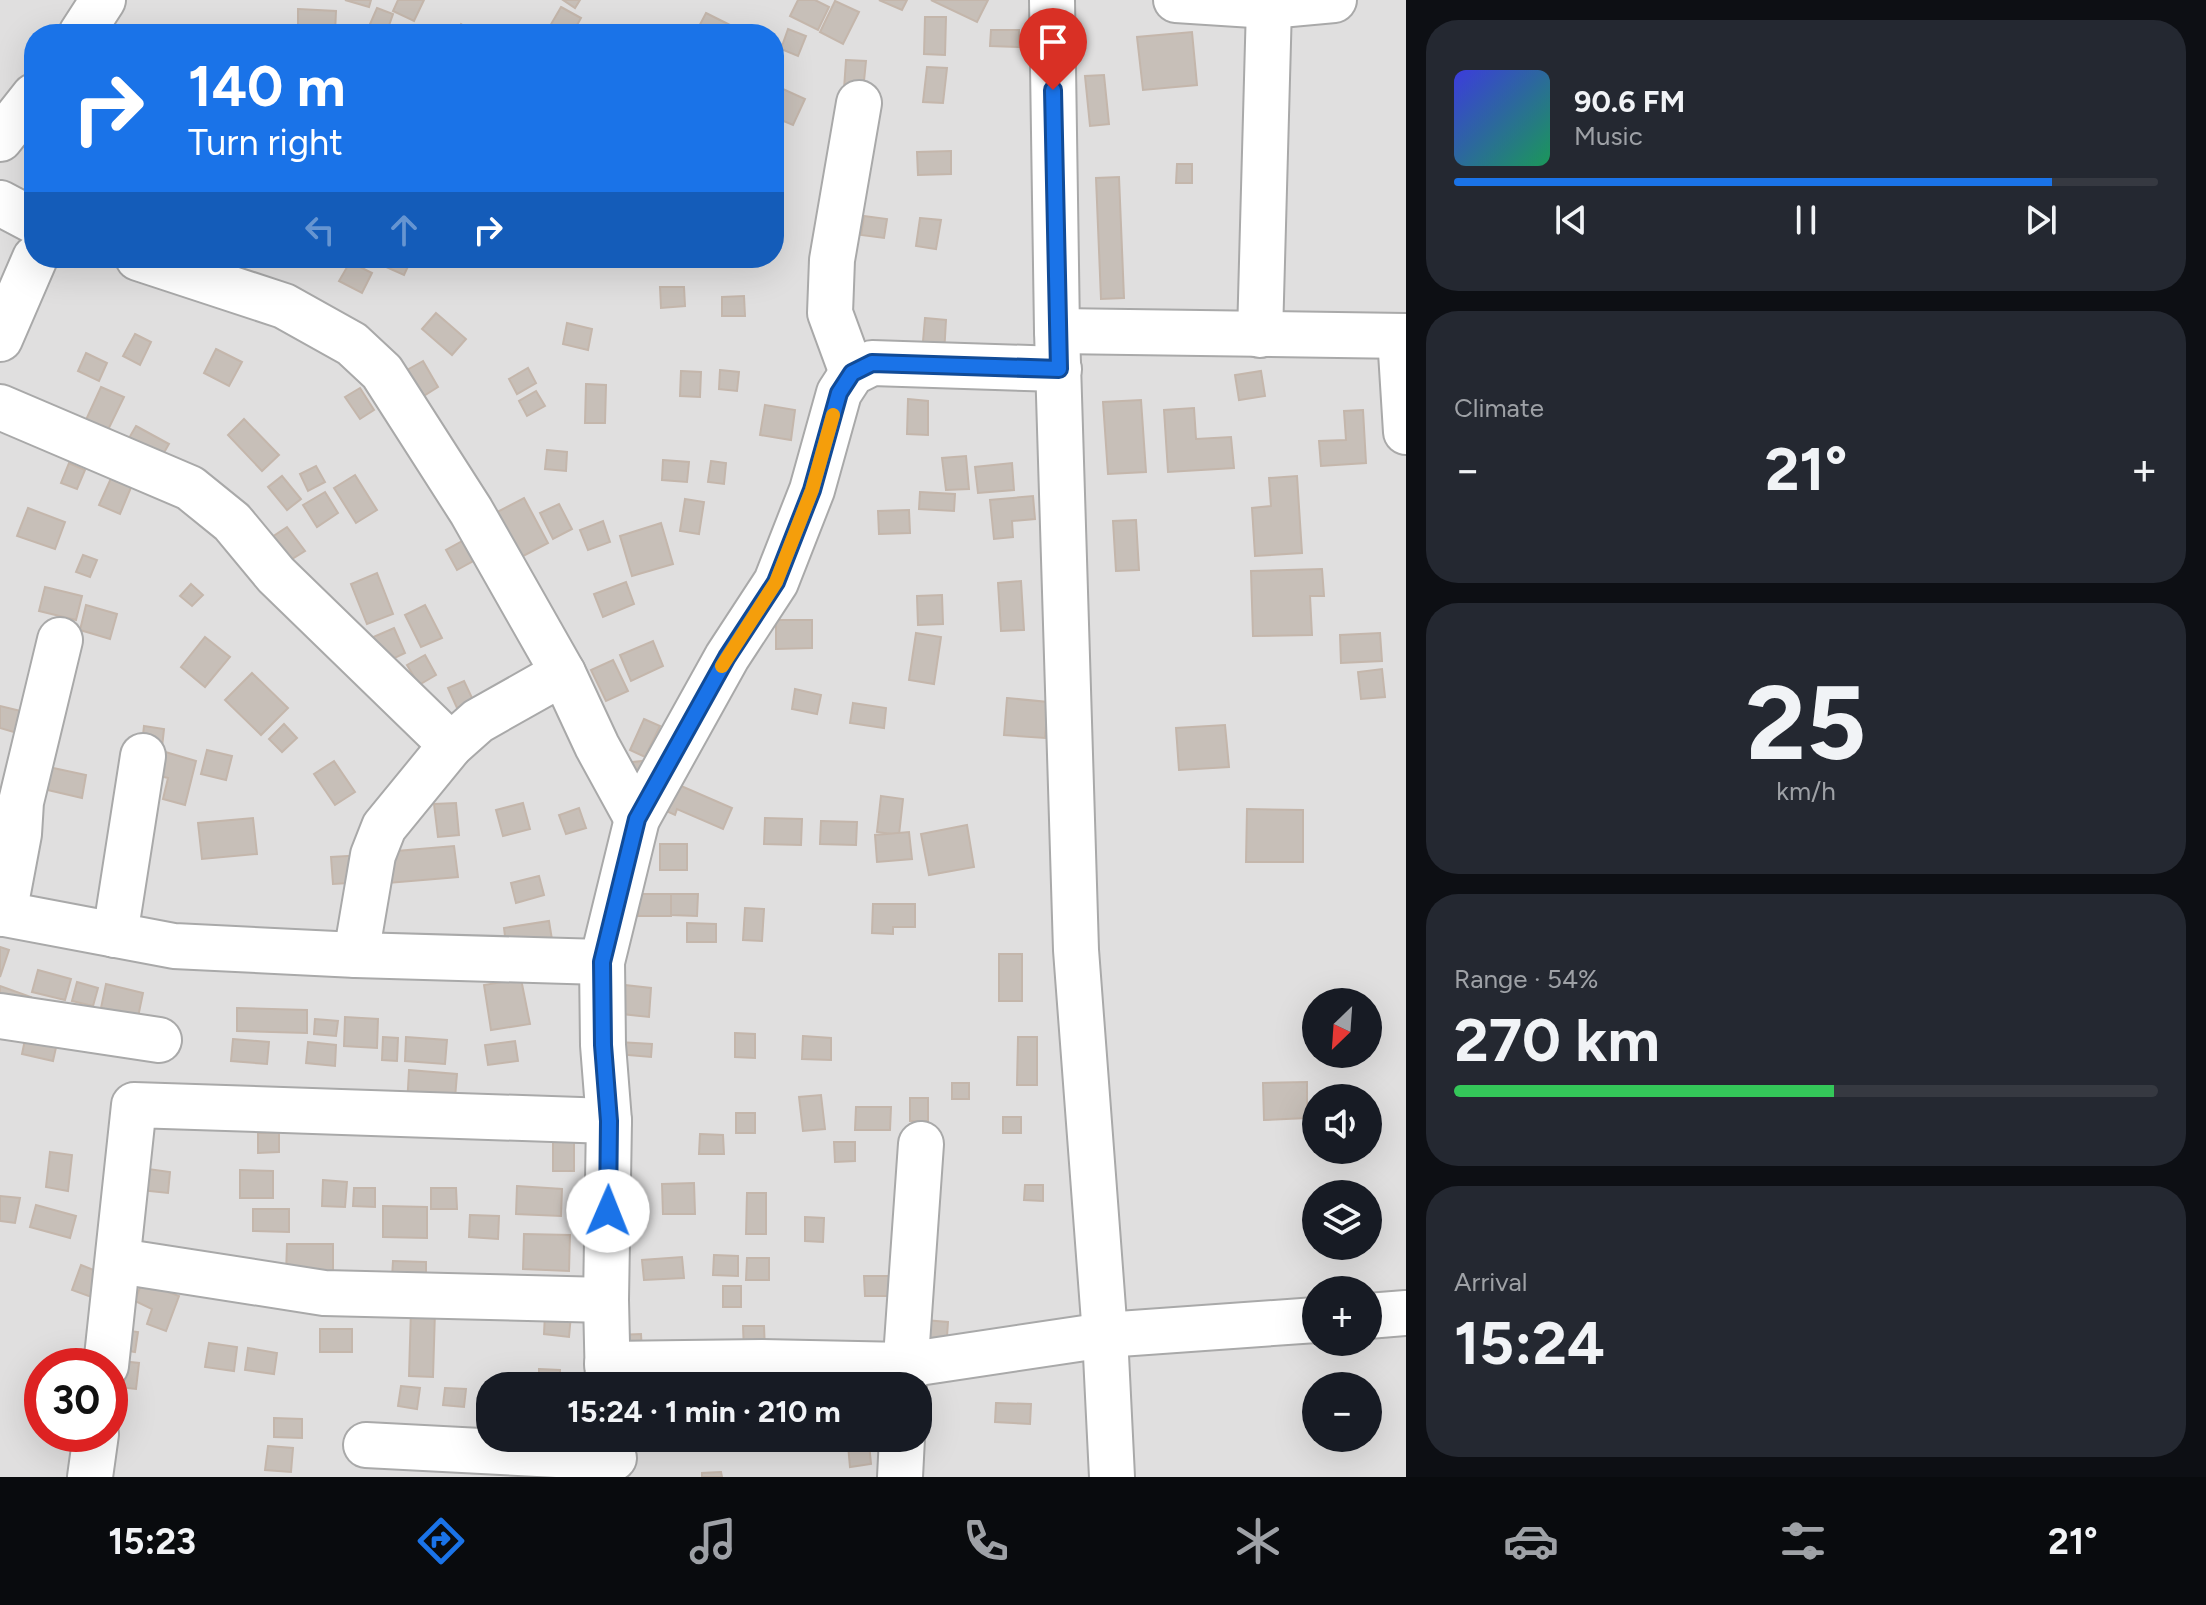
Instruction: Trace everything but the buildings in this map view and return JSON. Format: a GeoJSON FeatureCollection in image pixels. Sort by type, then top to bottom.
{"type":"FeatureCollection","features":[{"type":"Feature","properties":{"kind":"street"},"geometry":{"type":"LineString","coordinates":[[87,24],[103,0]]}},
{"type":"Feature","properties":{"kind":"street"},"geometry":{"type":"LineString","coordinates":[[1052,0],[1058,350],[1076,950],[1105,1335],[1112,1477]]}},
{"type":"Feature","properties":{"kind":"street"},"geometry":{"type":"LineString","coordinates":[[1176,0],[1269,6],[1334,0]]}},
{"type":"Feature","properties":{"kind":"street"},"geometry":{"type":"LineString","coordinates":[[1260,335],[1269,6]]}},
{"type":"Feature","properties":{"kind":"street"},"geometry":{"type":"LineString","coordinates":[[852,373],[830,313],[831,273],[859,103]]}},
{"type":"Feature","properties":{"kind":"street"},"geometry":{"type":"LineString","coordinates":[[0,139],[24,109]]}},
{"type":"Feature","properties":{"kind":"street"},"geometry":{"type":"LineString","coordinates":[[0,203],[24,216]]}},
{"type":"Feature","properties":{"kind":"street"},"geometry":{"type":"LineString","coordinates":[[0,339],[31,268]]}},
{"type":"Feature","properties":{"kind":"street"},"geometry":{"type":"LineString","coordinates":[[168,268],[284,306],[352,344],[382,372],[471,511],[563,673],[597,746],[637,819]]}},
{"type":"Feature","properties":{"kind":"street"},"geometry":{"type":"LineString","coordinates":[[608,1372],[609,1121],[603,1045],[602,962],[637,819],[727,657],[776,582],[812,490],[839,393],[852,373],[872,363],[1260,335],[1403,336],[1406,432]]}},
{"type":"Feature","properties":{"kind":"street"},"geometry":{"type":"LineString","coordinates":[[0,407],[190,488],[232,522],[276,575],[451,745]]}},
{"type":"Feature","properties":{"kind":"street"},"geometry":{"type":"LineString","coordinates":[[60,640],[21,802],[19,834],[2,913],[174,946],[602,962]]}},
{"type":"Feature","properties":{"kind":"street"},"geometry":{"type":"LineString","coordinates":[[356,955],[373,855],[384,827],[451,745],[478,721],[563,673]]}},
{"type":"Feature","properties":{"kind":"street"},"geometry":{"type":"LineString","coordinates":[[115,935],[143,756]]}},
{"type":"Feature","properties":{"kind":"street"},"geometry":{"type":"LineString","coordinates":[[0,1016],[159,1040]]}},
{"type":"Feature","properties":{"kind":"street"},"geometry":{"type":"LineString","coordinates":[[108,1348],[134,1105],[609,1121]]}},
{"type":"Feature","properties":{"kind":"street"},"geometry":{"type":"LineString","coordinates":[[905,1372],[921,1144]]}},
{"type":"Feature","properties":{"kind":"street"},"geometry":{"type":"LineString","coordinates":[[119,1261],[324,1293],[606,1300]]}},
{"type":"Feature","properties":{"kind":"street"},"geometry":{"type":"LineString","coordinates":[[1382,1315],[1406,1313]]}},
{"type":"Feature","properties":{"kind":"street"},"geometry":{"type":"LineString","coordinates":[[925,1372],[1105,1335],[1302,1321]]}},
{"type":"Feature","properties":{"kind":"street"},"geometry":{"type":"LineString","coordinates":[[644,1372],[762,1362],[864,1372]]}},
{"type":"Feature","properties":{"kind":"street"},"geometry":{"type":"LineString","coordinates":[[366,1445],[615,1458]]}},
{"type":"Feature","properties":{"kind":"street"},"geometry":{"type":"LineString","coordinates":[[90,1477],[93,1452]]}},
{"type":"Feature","properties":{"kind":"street"},"geometry":{"type":"LineString","coordinates":[[900,1477],[901,1452]]}},
{"type":"Feature","properties":{"kind":"shaded area"},"geometry":{"type":"Polygon","coordinates":[[[0,0],[1406,0],[1406,1477],[0,1477],[0,0]]]}},
{"type":"Feature","properties":{"kind":"slow traffic"},"geometry":{"type":"LineString","coordinates":[[722,666],[776,582],[812,490],[833,415]]}},
{"type":"Feature","properties":{"kind":"route"},"geometry":{"type":"LineString","coordinates":[[608,1211],[609,1121],[603,1045],[602,962],[637,819],[727,657],[776,582],[812,490],[839,393],[852,373],[872,363],[1059,369],[1053,90]]}}]}
